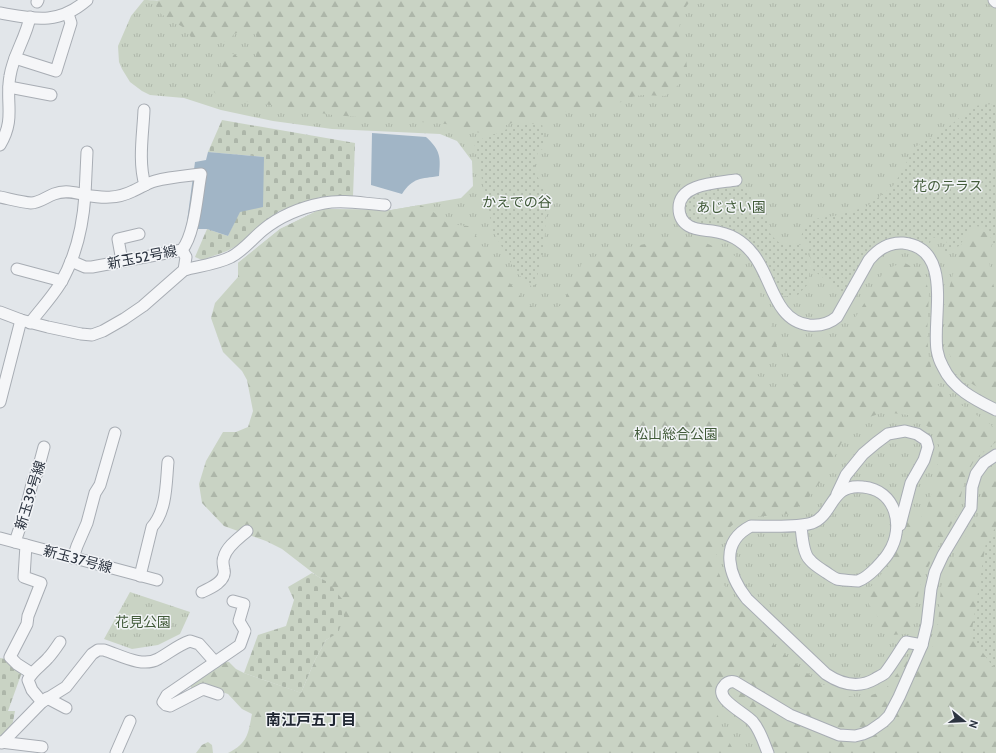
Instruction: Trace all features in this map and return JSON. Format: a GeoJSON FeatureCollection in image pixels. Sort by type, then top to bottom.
{"type":"FeatureCollection","features":[{"type":"Feature","properties":{"kind":"street"},"geometry":{"type":"LineString","coordinates":[[0,13],[46,19],[68,14],[88,0]]}},
{"type":"Feature","properties":{"kind":"street"},"geometry":{"type":"LineString","coordinates":[[15,58],[56,71],[71,23],[68,14]]}},
{"type":"Feature","properties":{"kind":"street"},"geometry":{"type":"LineString","coordinates":[[0,145],[9,122],[10,76],[30,18]]}},
{"type":"Feature","properties":{"kind":"street"},"geometry":{"type":"LineString","coordinates":[[9,87],[51,95]]}},
{"type":"Feature","properties":{"kind":"street"},"geometry":{"type":"LineString","coordinates":[[144,110],[141,155],[145,185]]}},
{"type":"Feature","properties":{"kind":"street"},"geometry":{"type":"LineString","coordinates":[[0,402],[25,322],[62,281],[71,261],[79,232],[85,195],[87,152]]}},
{"type":"Feature","properties":{"kind":"street","name":"新玉52号線"},"geometry":{"type":"LineString","coordinates":[[0,197],[32,203],[54,194],[64,192],[74,192],[110,198],[124,195],[155,181],[178,176],[201,174],[192,224],[187,244],[182,250],[92,267],[85,267],[71,261]]}},
{"type":"Feature","properties":{"kind":"street"},"geometry":{"type":"LineString","coordinates":[[736,180],[694,188],[688,191],[683,196],[680,203],[679,210],[681,217],[685,223],[691,227],[729,235],[747,247],[760,264],[781,306],[789,316],[800,322],[819,325],[832,322],[837,317],[869,260],[882,248],[888,245],[900,243],[912,245],[922,251],[931,260],[936,271],[937,349],[944,369],[950,378],[965,393],[996,410]]}},
{"type":"Feature","properties":{"kind":"street"},"geometry":{"type":"LineString","coordinates":[[0,312],[25,322],[92,335],[103,331],[143,306],[184,270],[217,262],[230,257],[241,250],[274,221],[295,211],[324,203],[334,202],[385,205]]}},
{"type":"Feature","properties":{"kind":"street"},"geometry":{"type":"LineString","coordinates":[[122,261],[118,239],[139,234]]}},
{"type":"Feature","properties":{"kind":"street"},"geometry":{"type":"LineString","coordinates":[[182,250],[186,257],[184,270]]}},
{"type":"Feature","properties":{"kind":"street"},"geometry":{"type":"LineString","coordinates":[[17,269],[62,281]]}},
{"type":"Feature","properties":{"kind":"street"},"geometry":{"type":"LineString","coordinates":[[801,526],[802,540],[809,559],[838,580],[858,581],[871,572],[890,552],[907,494],[924,460],[928,447],[926,440],[917,434],[905,431],[888,434],[863,454],[846,475],[837,494],[821,516],[813,523],[801,526],[751,526],[734,540],[730,550],[730,567],[738,587],[747,599],[826,674],[836,681],[858,685],[870,682],[884,674],[906,642],[922,645]]}},
{"type":"Feature","properties":{"kind":"street"},"geometry":{"type":"LineString","coordinates":[[73,558],[76,546],[87,523],[95,493],[100,485],[115,433]]}},
{"type":"Feature","properties":{"kind":"street","name":"新玉39号線"},"geometry":{"type":"LineString","coordinates":[[15,542],[44,447]]}},
{"type":"Feature","properties":{"kind":"street"},"geometry":{"type":"LineString","coordinates":[[768,753],[762,737],[753,722],[722,697],[722,690],[727,683],[737,683],[790,715],[831,733],[855,736],[874,729],[883,722],[889,716],[922,645],[927,624],[931,589],[935,572],[943,555],[971,508],[972,487],[976,474],[984,463],[996,455]]}},
{"type":"Feature","properties":{"kind":"street"},"geometry":{"type":"LineString","coordinates":[[140,576],[152,527],[157,522],[163,505],[168,462]]}},
{"type":"Feature","properties":{"kind":"street"},"geometry":{"type":"LineString","coordinates":[[837,494],[845,489],[858,486],[871,488],[882,494],[894,509],[898,522],[896,535]]}},
{"type":"Feature","properties":{"kind":"street"},"geometry":{"type":"LineString","coordinates":[[202,592],[215,586],[224,576],[225,570],[222,564],[224,556],[234,542],[247,531]]}},
{"type":"Feature","properties":{"kind":"street","name":"新玉37号線"},"geometry":{"type":"LineString","coordinates":[[1,541],[15,542],[157,580]]}},
{"type":"Feature","properties":{"kind":"street"},"geometry":{"type":"LineString","coordinates":[[26,545],[24,577],[41,583],[28,616],[27,624],[10,657],[31,674]]}},
{"type":"Feature","properties":{"kind":"street"},"geometry":{"type":"LineString","coordinates":[[218,694],[203,689],[170,706],[163,702],[167,695],[240,645],[245,631],[239,621],[244,604],[233,601]]}},
{"type":"Feature","properties":{"kind":"street"},"geometry":{"type":"LineString","coordinates":[[1,742],[45,700],[66,687],[92,654],[98,650],[104,650],[140,662],[150,663],[183,643],[190,641],[199,644],[215,662]]}},
{"type":"Feature","properties":{"kind":"street"},"geometry":{"type":"LineString","coordinates":[[60,642],[49,657],[31,674],[28,680],[32,690],[45,700],[66,708]]}},
{"type":"Feature","properties":{"kind":"street"},"geometry":{"type":"LineString","coordinates":[[116,753],[130,721]]}},
{"type":"Feature","properties":{"kind":"street"},"geometry":{"type":"LineString","coordinates":[[1,742],[28,749],[42,748]]}},
{"type":"Feature","properties":{"kind":"green space","name":"松山総合公園"},"geometry":{"type":"Polygon","coordinates":[[[144,0],[996,0],[996,753],[282,753],[269,682],[301,693],[338,632],[238,263],[280,229],[321,209],[391,210],[461,198],[473,186],[472,161],[457,141],[440,134],[332,129],[273,121],[221,110],[184,98],[150,95],[130,82],[119,62],[118,46],[131,16],[144,0]]]}},
{"type":"Feature","properties":{"kind":"green space"},"geometry":{"type":"Polygon","coordinates":[[[691,0],[685,8],[680,21],[679,34],[685,53],[687,67],[682,81],[665,96],[642,95],[627,98],[613,107],[589,111],[566,111],[555,117],[539,120],[517,121],[486,133],[473,132],[446,124],[333,115],[220,97],[214,92],[213,87],[226,78],[226,74],[221,66],[221,57],[225,52],[234,54],[244,62],[252,62],[258,49],[256,35],[246,30],[234,34],[229,40],[222,42],[206,37],[192,39],[186,29],[161,14],[156,6],[157,1],[691,0]]]}},
{"type":"Feature","properties":{"kind":"green space","name":"花のテラス"},"geometry":{"type":"Polygon","coordinates":[[[996,105],[996,249],[986,227],[973,226],[959,246],[944,253],[947,241],[932,237],[929,246],[895,239],[873,247],[855,278],[843,293],[813,270],[808,246],[801,236],[809,220],[839,215],[866,207],[894,185],[915,147],[942,132],[974,106],[996,105]]]}},
{"type":"Feature","properties":{"kind":"green space"},"geometry":{"type":"Polygon","coordinates":[[[222,120],[355,143],[353,196],[321,197],[279,211],[242,243],[227,251],[202,260],[195,257],[207,229],[228,236],[264,157],[208,152],[222,120]]]}},
{"type":"Feature","properties":{"kind":"green space","name":"かえでの谷"},"geometry":{"type":"Polygon","coordinates":[[[542,123],[545,148],[538,151],[534,170],[547,195],[544,249],[534,289],[516,272],[493,231],[474,142],[518,125],[542,123]]]}},
{"type":"Feature","properties":{"kind":"green space","name":"あじさい園"},"geometry":{"type":"Polygon","coordinates":[[[736,184],[769,210],[768,229],[776,240],[781,244],[798,243],[809,256],[809,283],[797,296],[782,296],[776,289],[765,261],[739,236],[722,226],[704,226],[692,222],[683,211],[689,196],[699,192],[736,184]]]}},
{"type":"Feature","properties":{"kind":"green space"},"geometry":{"type":"Polygon","coordinates":[[[420,205],[431,210],[448,224],[468,226],[489,257],[521,297],[536,310],[547,312],[562,305],[582,263],[605,252],[675,238],[701,241],[734,255],[751,277],[763,302],[777,347],[768,361],[762,365],[757,375],[770,386],[778,390],[795,388],[794,380],[786,365],[788,345],[797,338],[819,342],[845,334],[885,270],[903,262],[924,273],[929,293],[927,335],[929,359],[935,381],[946,395],[990,424],[996,430],[996,442],[975,459],[966,475],[956,516],[935,552],[921,583],[912,618],[912,628],[905,634],[892,635],[879,625],[876,611],[870,606],[867,600],[869,589],[884,571],[897,548],[908,521],[921,517],[927,507],[933,489],[938,464],[939,445],[932,429],[908,415],[884,412],[864,419],[847,433],[828,472],[805,502],[787,514],[741,518],[729,528],[716,553],[717,568],[723,584],[777,648],[813,678],[839,695],[862,698],[884,691],[911,655],[929,652],[937,638],[941,587],[950,563],[979,514],[982,493],[987,479],[996,470],[996,753],[777,753],[758,719],[727,693],[716,697],[714,706],[726,736],[735,753],[228,753],[240,746],[243,742],[248,732],[252,714],[242,709],[228,694],[204,686],[191,689],[191,683],[225,661],[229,662],[236,669],[244,673],[301,693],[315,660],[326,640],[338,632],[329,583],[317,576],[282,549],[266,541],[224,526],[202,503],[199,484],[206,461],[223,432],[236,432],[248,427],[253,411],[247,380],[242,371],[223,352],[211,318],[215,303],[238,277],[238,263],[280,229],[321,209],[391,210],[420,205]]]}},
{"type":"Feature","properties":{"kind":"green space"},"geometry":{"type":"Polygon","coordinates":[[[974,229],[985,232],[992,243],[989,261],[996,293],[996,398],[962,378],[946,348],[944,334],[948,315],[949,289],[958,256],[962,243],[974,229]]]}},
{"type":"Feature","properties":{"kind":"green space"},"geometry":{"type":"Polygon","coordinates":[[[996,527],[996,671],[971,636],[986,542],[996,527]]]}},
{"type":"Feature","properties":{"kind":"green space"},"geometry":{"type":"Polygon","coordinates":[[[312,573],[329,583],[342,599],[344,617],[338,633],[326,640],[315,660],[301,693],[244,673],[258,635],[286,626],[294,600],[288,587],[312,573]]]}},
{"type":"Feature","properties":{"kind":"green space","name":"花見公園"},"geometry":{"type":"Polygon","coordinates":[[[130,592],[190,612],[180,634],[158,645],[132,649],[104,639],[130,592]]]}},
{"type":"Feature","properties":{"kind":"green space"},"geometry":{"type":"Polygon","coordinates":[[[0,658],[6,659],[22,672],[8,711],[15,711],[12,727],[0,738],[0,658]]]}},
{"type":"Feature","properties":{"kind":"green space"},"geometry":{"type":"Polygon","coordinates":[[[208,742],[212,745],[213,753],[196,753],[202,745],[208,742]]]}},
{"type":"Feature","properties":{"kind":"water"},"geometry":{"type":"Polygon","coordinates":[[[372,133],[426,137],[437,150],[440,163],[439,176],[418,180],[410,184],[402,194],[371,185],[372,133]]]}},
{"type":"Feature","properties":{"kind":"water"},"geometry":{"type":"Polygon","coordinates":[[[208,152],[264,157],[263,207],[240,212],[228,236],[207,229],[186,229],[195,162],[206,160],[208,152]]]}},
{"type":"Feature","properties":{"kind":"district","name":"南江戸五丁目"},"geometry":{"type":"Point","coordinates":[311,720]}}]}
